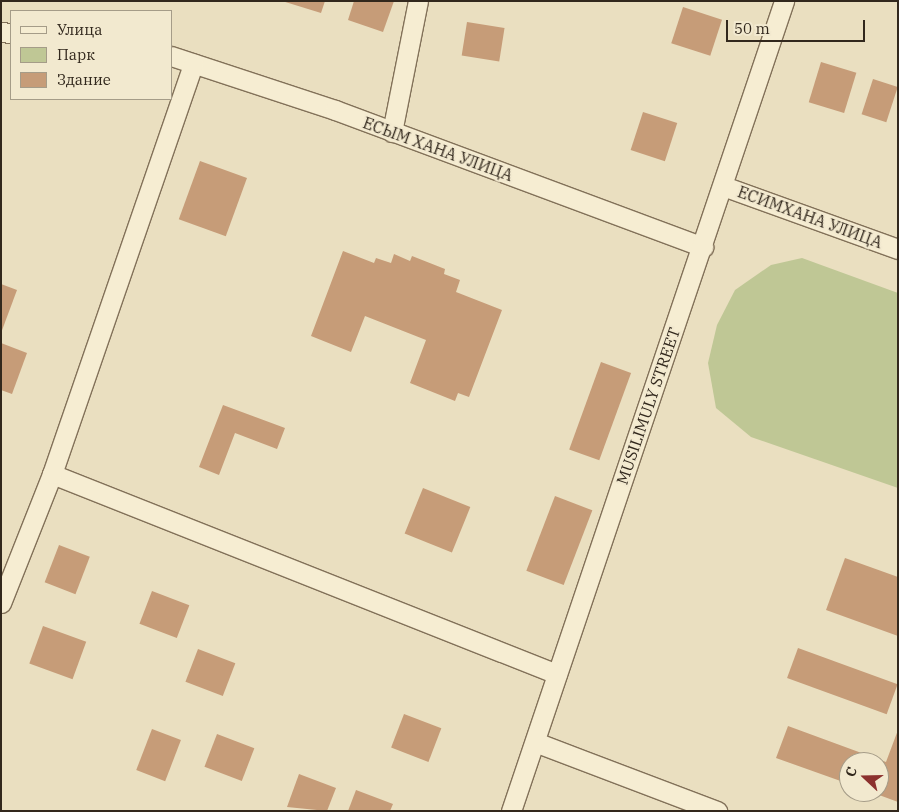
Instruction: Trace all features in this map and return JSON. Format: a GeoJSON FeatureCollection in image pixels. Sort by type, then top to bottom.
{"type":"FeatureCollection","features":[{"type":"Feature","properties":{"kind":"street"},"geometry":{"type":"LineString","coordinates":[[392,132],[418,1]]}},
{"type":"Feature","properties":{"kind":"street","name":"MUSILIMULY STREET"},"geometry":{"type":"LineString","coordinates":[[511,811],[703,247],[784,1]]}},
{"type":"Feature","properties":{"kind":"street","name":"ЕСЫМ ХАНА УЛИЦА"},"geometry":{"type":"LineString","coordinates":[[172,56],[392,132],[703,247]]}},
{"type":"Feature","properties":{"kind":"street"},"geometry":{"type":"LineString","coordinates":[[1,603],[52,474],[194,64]]}},
{"type":"Feature","properties":{"kind":"street","name":"ЕСИМХАНА УЛИЦА"},"geometry":{"type":"LineString","coordinates":[[723,186],[898,249]]}},
{"type":"Feature","properties":{"kind":"street"},"geometry":{"type":"LineString","coordinates":[[52,474],[558,674]]}},
{"type":"Feature","properties":{"kind":"street"},"geometry":{"type":"LineString","coordinates":[[535,742],[717,811]]}},
{"type":"Feature","properties":{"kind":"green space"},"geometry":{"type":"Polygon","coordinates":[[[802,258],[898,293],[898,488],[751,437],[716,408],[708,363],[717,325],[735,290],[771,265],[802,258]]]}},
{"type":"Feature","properties":{"kind":"building"},"geometry":{"type":"Polygon","coordinates":[[[282,1],[325,1],[321,13],[282,1]]]}},
{"type":"Feature","properties":{"kind":"building"},"geometry":{"type":"Polygon","coordinates":[[[354,1],[394,1],[383,32],[348,20],[354,1]]]}},
{"type":"Feature","properties":{"kind":"building"},"geometry":{"type":"Polygon","coordinates":[[[683,7],[722,20],[710,56],[671,43],[683,7]]]}},
{"type":"Feature","properties":{"kind":"building"},"geometry":{"type":"Polygon","coordinates":[[[467,22],[505,28],[499,62],[462,56],[467,22]]]}},
{"type":"Feature","properties":{"kind":"building"},"geometry":{"type":"Polygon","coordinates":[[[821,62],[856,73],[844,113],[809,102],[821,62]]]}},
{"type":"Feature","properties":{"kind":"building"},"geometry":{"type":"Polygon","coordinates":[[[873,79],[898,87],[886,122],[862,114],[873,79]]]}},
{"type":"Feature","properties":{"kind":"building"},"geometry":{"type":"Polygon","coordinates":[[[643,112],[677,123],[665,161],[631,150],[643,112]]]}},
{"type":"Feature","properties":{"kind":"building"},"geometry":{"type":"Polygon","coordinates":[[[200,161],[247,178],[226,236],[179,219],[200,161]]]}},
{"type":"Feature","properties":{"kind":"building"},"geometry":{"type":"Polygon","coordinates":[[[343,251],[374,263],[376,258],[391,263],[394,254],[410,261],[412,256],[445,269],[444,274],[460,280],[456,292],[502,310],[469,397],[458,393],[455,401],[410,383],[426,340],[365,316],[351,352],[311,336],[343,251]]]}},
{"type":"Feature","properties":{"kind":"building"},"geometry":{"type":"Polygon","coordinates":[[[1,284],[17,290],[1,333],[1,284]]]}},
{"type":"Feature","properties":{"kind":"building"},"geometry":{"type":"Polygon","coordinates":[[[1,343],[27,353],[12,394],[1,390],[1,343]]]}},
{"type":"Feature","properties":{"kind":"building"},"geometry":{"type":"Polygon","coordinates":[[[601,362],[631,373],[599,460],[569,449],[601,362]]]}},
{"type":"Feature","properties":{"kind":"building"},"geometry":{"type":"Polygon","coordinates":[[[223,405],[285,428],[277,449],[235,433],[219,475],[199,467],[223,405]]]}},
{"type":"Feature","properties":{"kind":"building"},"geometry":{"type":"Polygon","coordinates":[[[423,488],[470,507],[452,553],[405,533],[423,488]]]}},
{"type":"Feature","properties":{"kind":"building"},"geometry":{"type":"Polygon","coordinates":[[[555,496],[592,510],[564,585],[526,571],[555,496]]]}},
{"type":"Feature","properties":{"kind":"building"},"geometry":{"type":"Polygon","coordinates":[[[59,545],[90,557],[75,594],[45,582],[59,545]]]}},
{"type":"Feature","properties":{"kind":"building"},"geometry":{"type":"Polygon","coordinates":[[[845,558],[898,577],[898,636],[826,610],[845,558]]]}},
{"type":"Feature","properties":{"kind":"building"},"geometry":{"type":"Polygon","coordinates":[[[152,591],[189,605],[177,638],[139,624],[152,591]]]}},
{"type":"Feature","properties":{"kind":"building"},"geometry":{"type":"Polygon","coordinates":[[[43,626],[86,642],[73,679],[29,664],[43,626]]]}},
{"type":"Feature","properties":{"kind":"building"},"geometry":{"type":"Polygon","coordinates":[[[798,648],[898,684],[887,714],[787,678],[798,648]]]}},
{"type":"Feature","properties":{"kind":"building"},"geometry":{"type":"Polygon","coordinates":[[[198,649],[235,663],[223,696],[185,682],[198,649]]]}},
{"type":"Feature","properties":{"kind":"building"},"geometry":{"type":"Polygon","coordinates":[[[404,714],[441,728],[428,762],[391,748],[404,714]]]}},
{"type":"Feature","properties":{"kind":"building"},"geometry":{"type":"Polygon","coordinates":[[[788,726],[859,752],[839,752],[839,780],[776,758],[788,726]]]}},
{"type":"Feature","properties":{"kind":"building"},"geometry":{"type":"Polygon","coordinates":[[[152,729],[181,740],[165,781],[136,770],[152,729]]]}},
{"type":"Feature","properties":{"kind":"building"},"geometry":{"type":"Polygon","coordinates":[[[898,730],[898,802],[889,799],[889,754],[898,730]]]}},
{"type":"Feature","properties":{"kind":"building"},"geometry":{"type":"Polygon","coordinates":[[[217,734],[254,748],[242,781],[204,767],[217,734]]]}},
{"type":"Feature","properties":{"kind":"building"},"geometry":{"type":"Polygon","coordinates":[[[299,774],[336,788],[327,811],[287,807],[299,774]]]}},
{"type":"Feature","properties":{"kind":"building"},"geometry":{"type":"Polygon","coordinates":[[[356,790],[393,804],[390,811],[348,811],[356,790]]]}}]}
